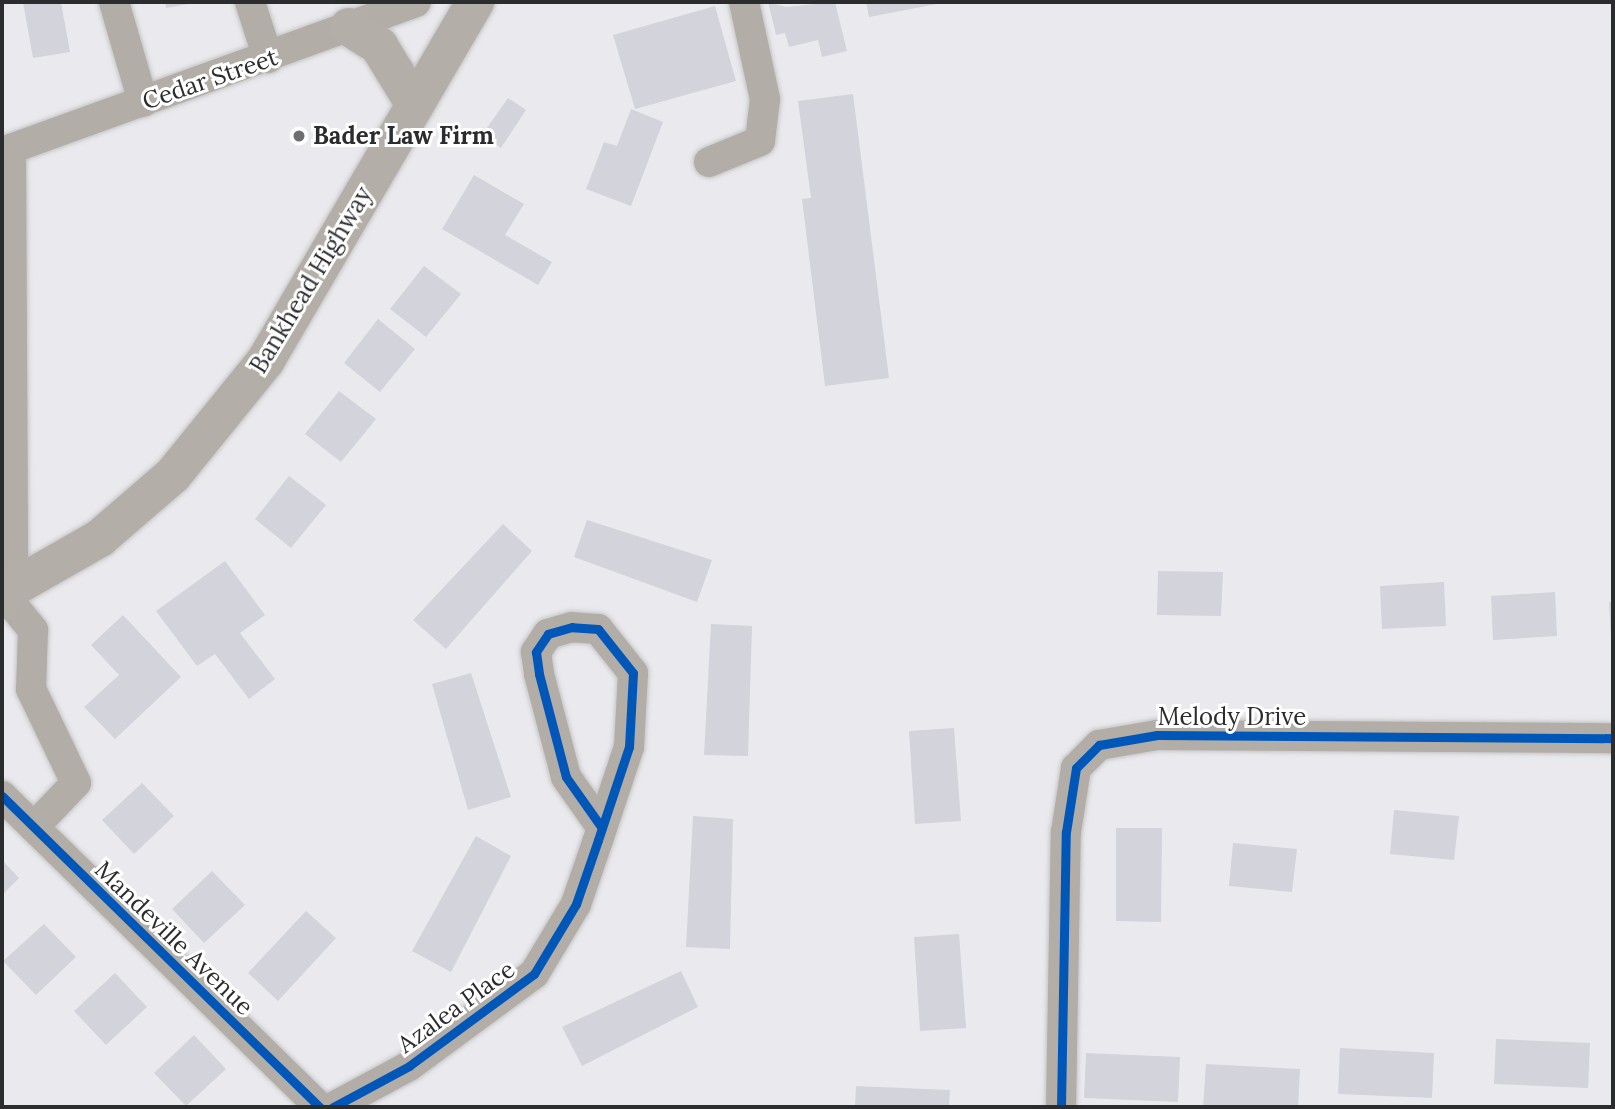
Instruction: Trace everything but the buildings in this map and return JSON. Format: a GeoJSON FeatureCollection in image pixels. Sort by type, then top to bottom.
{"type":"FeatureCollection","features":[{"type":"Feature","properties":{"kind":"main road","name":"Bankhead Highway"},"geometry":{"type":"LineString","coordinates":[[6,591],[100,538],[173,475],[267,360],[475,2]]}},
{"type":"Feature","properties":{"kind":"main road"},"geometry":{"type":"LineString","coordinates":[[349,27],[379,46],[415,105]]}},
{"type":"Feature","properties":{"kind":"street"},"geometry":{"type":"LineString","coordinates":[[114,2],[143,102]]}},
{"type":"Feature","properties":{"kind":"street"},"geometry":{"type":"LineString","coordinates":[[250,2],[268,58]]}},
{"type":"Feature","properties":{"kind":"street","name":"Cedar Street"},"geometry":{"type":"LineString","coordinates":[[6,150],[268,58],[416,2]]}},
{"type":"Feature","properties":{"kind":"street"},"geometry":{"type":"LineString","coordinates":[[709,162],[761,141],[765,99],[744,2]]}},
{"type":"Feature","properties":{"kind":"street"},"geometry":{"type":"LineString","coordinates":[[6,150],[6,591],[33,630],[31,689],[76,783],[34,827]]}},
{"type":"Feature","properties":{"kind":"street","name":"Azalea Place"},"geometry":{"type":"LineString","coordinates":[[333,1107],[409,1066],[534,974],[576,904],[602,828],[629,747],[633,673],[598,629],[572,626],[548,634],[536,652],[538,674],[566,777],[602,828]]}},
{"type":"Feature","properties":{"kind":"street","name":"Melody Drive"},"geometry":{"type":"LineString","coordinates":[[1061,1107],[1066,832],[1076,768],[1099,745],[1157,735],[1613,738]]}},
{"type":"Feature","properties":{"kind":"street","name":"Mandeville Avenue"},"geometry":{"type":"LineString","coordinates":[[2,796],[320,1107]]}},
{"type":"Feature","properties":{"kind":"cycle path"},"geometry":{"type":"LineString","coordinates":[[333,1107],[409,1066],[534,974],[576,904],[598,840],[629,747],[633,673],[598,629],[572,627],[548,634],[536,652],[539,674],[566,777],[602,828]]}},
{"type":"Feature","properties":{"kind":"cycle path"},"geometry":{"type":"LineString","coordinates":[[1061,1107],[1066,832],[1076,768],[1099,745],[1157,735],[1613,738]]}},
{"type":"Feature","properties":{"kind":"cycle path"},"geometry":{"type":"LineString","coordinates":[[2,796],[320,1107]]}},
{"type":"Feature","properties":{"kind":"place","name":"Bader Law Firm"},"geometry":{"type":"Point","coordinates":[299,136]}}]}
